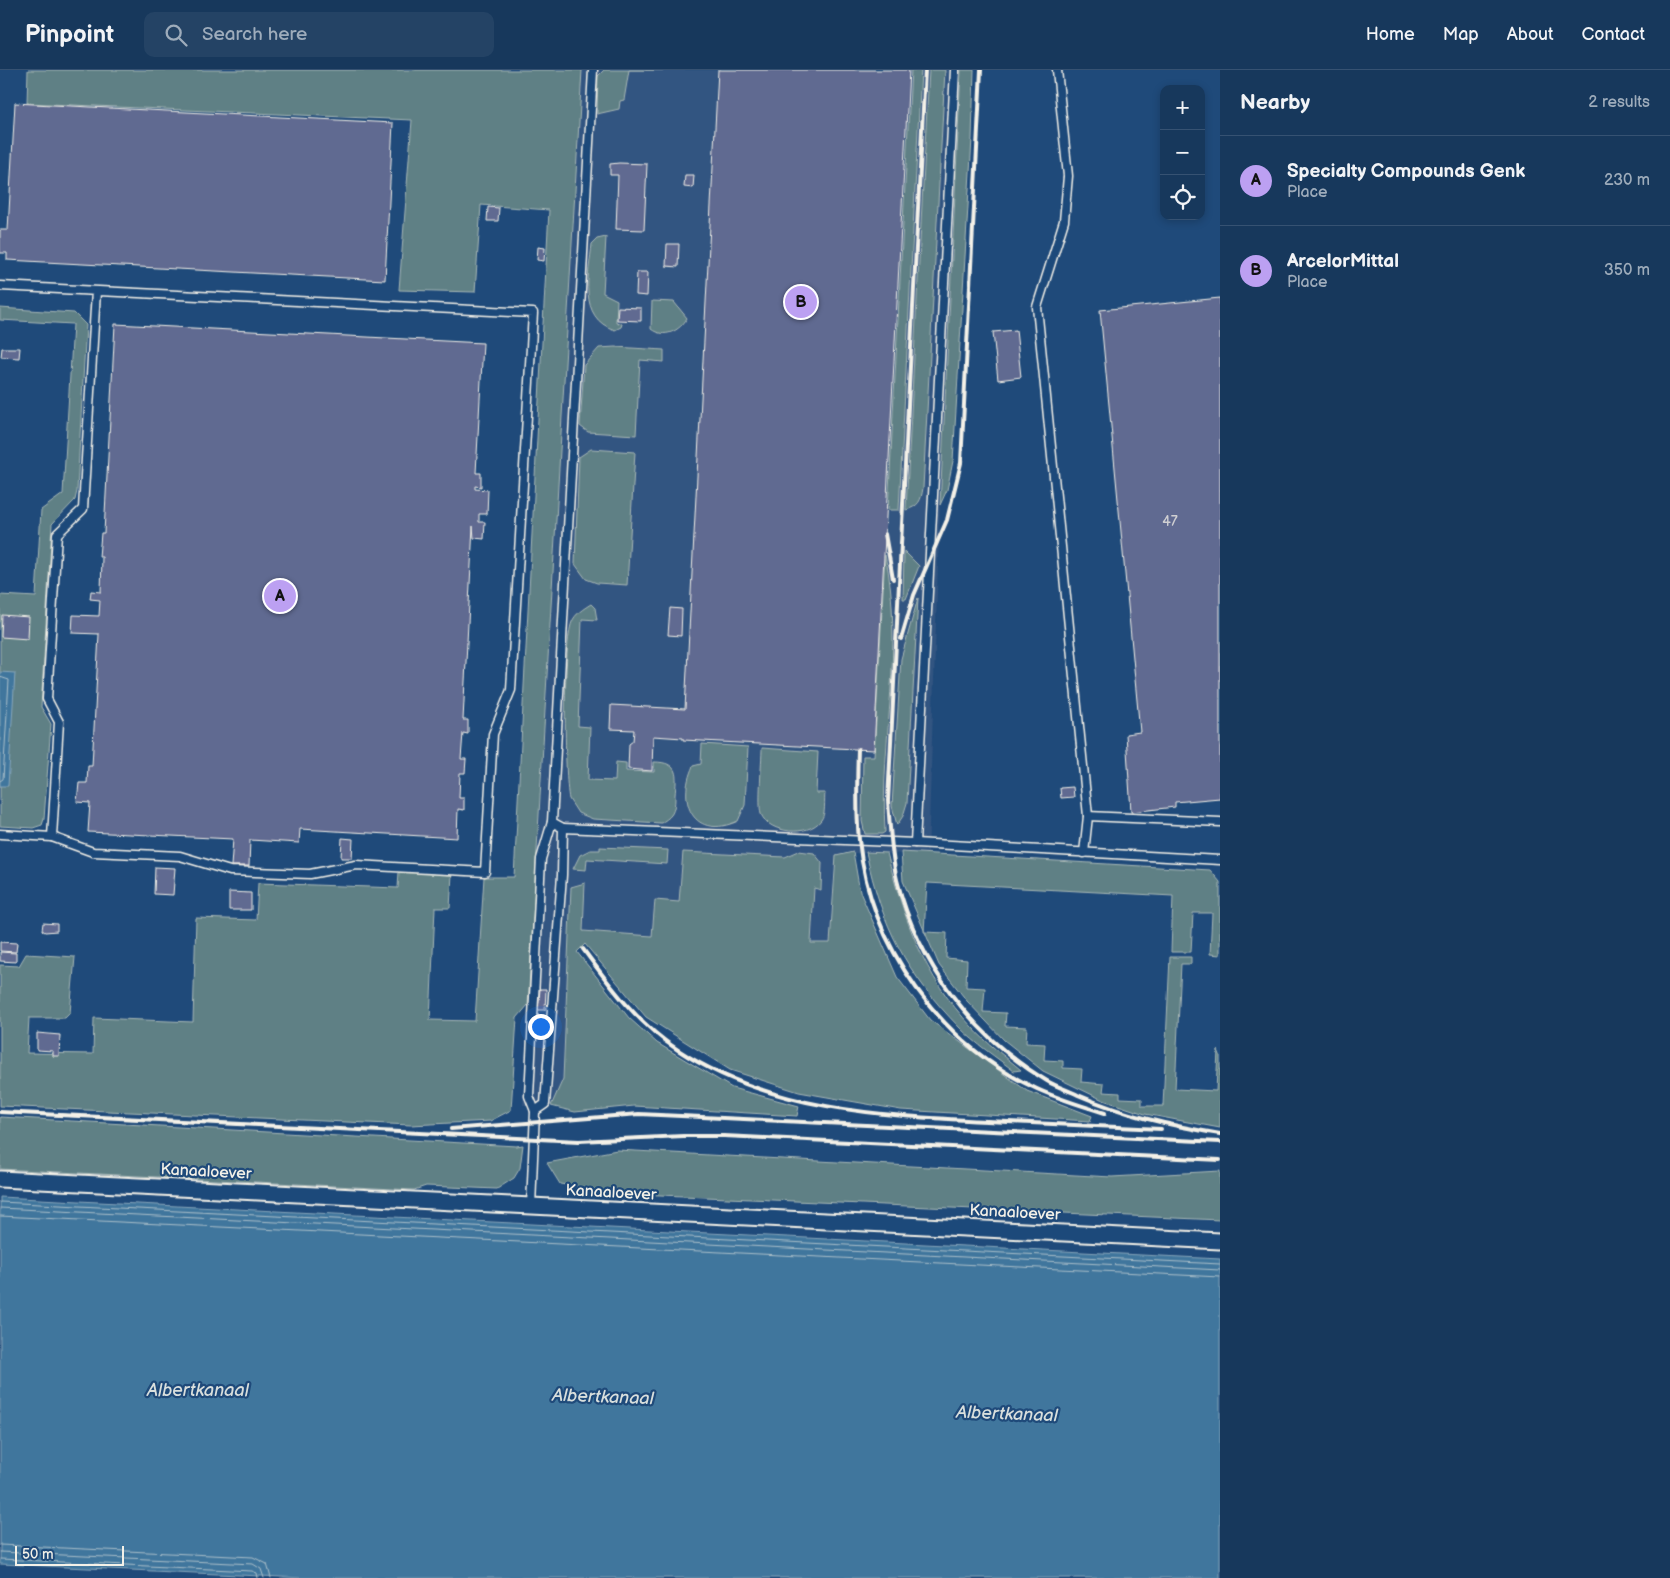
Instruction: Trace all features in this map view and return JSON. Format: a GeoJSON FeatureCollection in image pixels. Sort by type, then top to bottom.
{"type":"FeatureCollection","features":[{"type":"Feature","properties":{"kind":"street","name":"Kanaaloever"},"geometry":{"type":"LineString","coordinates":[[0,1180],[1220,1241]]}},
{"type":"Feature","properties":{"kind":"lane"},"geometry":{"type":"LineString","coordinates":[[531,1206],[535,1112],[529,1096],[541,859],[552,822],[593,70]]}},
{"type":"Feature","properties":{"kind":"lane"},"geometry":{"type":"LineString","coordinates":[[915,843],[955,70]]}},
{"type":"Feature","properties":{"kind":"lane"},"geometry":{"type":"LineString","coordinates":[[1057,70],[1067,185],[1064,221],[1037,307],[1088,816],[1084,852]]}},
{"type":"Feature","properties":{"kind":"lane"},"geometry":{"type":"LineString","coordinates":[[0,286],[532,313],[511,690],[493,734],[485,872],[356,865],[310,874],[230,871],[180,856],[93,852],[52,837],[0,834]]}},
{"type":"Feature","properties":{"kind":"lane"},"geometry":{"type":"LineString","coordinates":[[52,837],[59,722],[47,699],[56,534],[83,509],[96,290]]}},
{"type":"Feature","properties":{"kind":"lane"},"geometry":{"type":"LineString","coordinates":[[1088,816],[1220,822]]}},
{"type":"Feature","properties":{"kind":"lane"},"geometry":{"type":"LineString","coordinates":[[552,822],[563,828],[915,843],[1220,860]]}},
{"type":"Feature","properties":{"kind":"lane"},"geometry":{"type":"LineString","coordinates":[[535,1112],[545,1104],[562,876],[563,828]]}},
{"type":"Feature","properties":{"kind":"shaded area"},"geometry":{"type":"Polygon","coordinates":[[[582,70],[961,70],[940,505],[928,854],[843,853],[834,870],[830,943],[811,943],[814,888],[821,889],[822,864],[814,853],[799,851],[679,902],[653,936],[583,931],[585,884],[571,887],[563,1079],[551,1106],[523,1105],[582,70]]]}},
{"type":"Feature","properties":{"kind":"green space"},"geometry":{"type":"Polygon","coordinates":[[[28,70],[582,70],[528,1005],[517,1018],[511,1110],[490,1121],[411,1125],[0,1106],[0,965],[19,966],[26,954],[75,957],[70,1013],[65,1018],[29,1018],[27,1053],[93,1054],[94,1018],[193,1022],[196,918],[256,920],[258,883],[398,888],[399,871],[452,874],[450,908],[435,908],[430,1020],[475,1021],[484,877],[514,877],[549,210],[481,205],[475,292],[399,290],[412,120],[27,103],[28,70]]]}},
{"type":"Feature","properties":{"kind":"green space"},"geometry":{"type":"Polygon","coordinates":[[[604,70],[629,70],[624,100],[620,101],[619,109],[597,114],[598,76],[604,70]]]}},
{"type":"Feature","properties":{"kind":"green space"},"geometry":{"type":"Polygon","coordinates":[[[911,70],[921,70],[899,510],[888,510],[911,70]]]}},
{"type":"Feature","properties":{"kind":"green space"},"geometry":{"type":"Polygon","coordinates":[[[929,70],[945,70],[923,488],[919,502],[914,507],[906,510],[929,70]]]}},
{"type":"Feature","properties":{"kind":"green space"},"geometry":{"type":"Polygon","coordinates":[[[961,70],[974,70],[972,138],[953,461],[947,490],[940,505],[961,70]]]}},
{"type":"Feature","properties":{"kind":"green space"},"geometry":{"type":"Polygon","coordinates":[[[606,237],[603,293],[617,300],[616,322],[622,324],[621,327],[615,330],[603,324],[595,316],[588,294],[592,244],[597,239],[606,237]]]}},
{"type":"Feature","properties":{"kind":"green space"},"geometry":{"type":"Polygon","coordinates":[[[652,301],[674,302],[687,318],[676,330],[666,333],[656,332],[651,329],[652,301]]]}},
{"type":"Feature","properties":{"kind":"green space"},"geometry":{"type":"Polygon","coordinates":[[[0,308],[74,313],[86,325],[77,491],[75,500],[52,524],[41,707],[51,724],[44,819],[42,825],[33,828],[0,826],[0,595],[36,597],[41,510],[63,494],[73,324],[0,320],[0,308]]]}},
{"type":"Feature","properties":{"kind":"green space"},"geometry":{"type":"Polygon","coordinates":[[[599,348],[664,350],[664,362],[640,360],[636,435],[588,432],[580,426],[584,365],[599,348]]]}},
{"type":"Feature","properties":{"kind":"green space"},"geometry":{"type":"Polygon","coordinates":[[[591,449],[635,452],[627,585],[597,583],[586,579],[575,564],[579,457],[591,449]]]}},
{"type":"Feature","properties":{"kind":"green space"},"geometry":{"type":"Polygon","coordinates":[[[904,551],[919,566],[906,599],[903,599],[904,551]]]}},
{"type":"Feature","properties":{"kind":"green space"},"geometry":{"type":"Polygon","coordinates":[[[885,555],[891,589],[893,623],[891,693],[884,797],[885,832],[882,834],[865,834],[862,821],[863,756],[874,756],[885,555]]]}},
{"type":"Feature","properties":{"kind":"green space"},"geometry":{"type":"Polygon","coordinates":[[[918,598],[907,803],[903,816],[897,825],[892,806],[901,659],[918,598]]]}},
{"type":"Feature","properties":{"kind":"green space"},"geometry":{"type":"Polygon","coordinates":[[[591,604],[595,608],[597,620],[582,619],[578,726],[590,727],[588,780],[615,781],[616,762],[626,763],[626,771],[654,772],[654,762],[668,764],[675,771],[676,776],[674,805],[671,815],[661,823],[593,819],[578,813],[569,799],[565,709],[569,634],[575,617],[591,604]]]}},
{"type":"Feature","properties":{"kind":"green space"},"geometry":{"type":"Polygon","coordinates":[[[702,744],[748,747],[745,805],[738,821],[723,826],[710,826],[700,822],[693,815],[688,805],[688,780],[693,766],[701,764],[702,744]]]}},
{"type":"Feature","properties":{"kind":"green space"},"geometry":{"type":"Polygon","coordinates":[[[762,748],[818,752],[816,793],[825,793],[824,814],[815,825],[808,829],[790,831],[772,826],[765,821],[760,809],[762,748]]]}},
{"type":"Feature","properties":{"kind":"green space"},"geometry":{"type":"Polygon","coordinates":[[[600,847],[668,850],[667,864],[587,859],[586,870],[573,869],[580,855],[590,850],[600,850],[600,847]]]}},
{"type":"Feature","properties":{"kind":"green space"},"geometry":{"type":"Polygon","coordinates":[[[799,851],[814,853],[822,863],[821,890],[814,888],[811,943],[830,943],[836,856],[853,852],[860,892],[897,977],[930,1020],[1027,1091],[1092,1116],[1090,1121],[901,1110],[799,1092],[730,1070],[646,1017],[585,944],[577,952],[629,1018],[657,1043],[732,1088],[799,1106],[797,1116],[634,1106],[575,1112],[551,1106],[563,1079],[571,887],[585,883],[583,931],[652,936],[655,900],[679,902],[683,852],[785,857],[799,851]]]}},
{"type":"Feature","properties":{"kind":"green space"},"geometry":{"type":"Polygon","coordinates":[[[866,852],[887,853],[908,924],[940,988],[977,1033],[1021,1070],[1014,1071],[973,1040],[941,1008],[925,988],[899,948],[889,926],[872,879],[866,852]]]}},
{"type":"Feature","properties":{"kind":"green space"},"geometry":{"type":"Polygon","coordinates":[[[901,852],[1210,870],[1220,882],[1220,955],[1210,954],[1212,913],[1193,913],[1191,952],[1171,952],[1173,896],[927,883],[924,930],[903,881],[901,852]]]}},
{"type":"Feature","properties":{"kind":"green space"},"geometry":{"type":"Polygon","coordinates":[[[925,932],[947,933],[946,958],[967,960],[966,987],[985,988],[983,1012],[1006,1013],[1005,1026],[1027,1027],[1026,1043],[1045,1044],[1044,1060],[1063,1061],[1063,1068],[1082,1069],[1081,1082],[1104,1084],[1103,1092],[1120,1093],[1120,1098],[1142,1099],[1142,1106],[1163,1106],[1170,957],[1191,957],[1191,964],[1181,964],[1175,1089],[1216,1091],[1218,1050],[1220,1055],[1220,1128],[1145,1114],[1103,1100],[1043,1071],[1004,1040],[967,1001],[939,965],[925,932]]]}},
{"type":"Feature","properties":{"kind":"green space"},"geometry":{"type":"Polygon","coordinates":[[[0,1117],[523,1145],[520,1168],[514,1178],[497,1189],[426,1186],[414,1190],[0,1169],[0,1117]]]}},
{"type":"Feature","properties":{"kind":"green space"},"geometry":{"type":"Polygon","coordinates":[[[617,1150],[1112,1177],[1220,1171],[1220,1220],[616,1193],[560,1184],[547,1163],[617,1150]]]}},
{"type":"Feature","properties":{"kind":"water"},"geometry":{"type":"Polygon","coordinates":[[[0,672],[15,673],[8,786],[0,786],[0,672]]]}},
{"type":"Feature","properties":{"kind":"water","name":"Albertkanaal"},"geometry":{"type":"Polygon","coordinates":[[[0,1197],[1220,1259],[1220,1578],[304,1578],[0,1564],[0,1197]]]}},
{"type":"Feature","properties":{"kind":"building"},"geometry":{"type":"Polygon","coordinates":[[[718,70],[909,70],[874,750],[683,740],[683,738],[653,736],[652,771],[628,769],[629,744],[633,741],[634,730],[610,729],[611,705],[685,709],[718,70]]]}},
{"type":"Feature","properties":{"kind":"building"},"geometry":{"type":"Polygon","coordinates":[[[15,103],[393,123],[385,280],[7,260],[7,253],[0,253],[0,230],[8,230],[15,103]]]}},
{"type":"Feature","properties":{"kind":"building"},"geometry":{"type":"Polygon","coordinates":[[[610,164],[647,164],[644,230],[616,229],[618,175],[610,175],[610,164]]]}},
{"type":"Feature","properties":{"kind":"building"},"geometry":{"type":"Polygon","coordinates":[[[685,175],[694,175],[693,188],[684,187],[685,175]]]}},
{"type":"Feature","properties":{"kind":"building"},"geometry":{"type":"Polygon","coordinates":[[[488,207],[499,208],[498,221],[487,221],[488,207]]]}},
{"type":"Feature","properties":{"kind":"building"},"geometry":{"type":"Polygon","coordinates":[[[667,244],[679,244],[678,267],[666,266],[667,244]]]}},
{"type":"Feature","properties":{"kind":"building"},"geometry":{"type":"Polygon","coordinates":[[[538,247],[545,248],[544,261],[537,260],[538,247]]]}},
{"type":"Feature","properties":{"kind":"building"},"geometry":{"type":"Polygon","coordinates":[[[637,272],[648,272],[647,296],[636,295],[637,272]]]}},
{"type":"Feature","properties":{"kind":"building"},"geometry":{"type":"Polygon","coordinates":[[[1220,298],[1220,798],[1175,802],[1175,807],[1131,812],[1126,734],[1140,732],[1100,310],[1220,298]]]}},
{"type":"Feature","properties":{"kind":"building"},"geometry":{"type":"Polygon","coordinates":[[[618,307],[641,308],[641,321],[617,320],[618,307]]]}},
{"type":"Feature","properties":{"kind":"building"},"geometry":{"type":"Polygon","coordinates":[[[115,324],[483,343],[476,473],[481,473],[481,487],[475,486],[475,489],[488,490],[487,514],[479,514],[479,522],[485,522],[484,539],[474,538],[473,526],[463,720],[468,720],[468,734],[463,733],[461,759],[466,759],[465,773],[460,773],[459,798],[464,798],[464,810],[458,809],[457,838],[300,829],[299,843],[250,840],[249,866],[231,866],[233,839],[88,832],[90,803],[77,802],[79,783],[87,783],[88,766],[92,766],[99,634],[72,633],[73,615],[99,616],[100,600],[90,599],[91,591],[101,592],[102,557],[99,557],[101,533],[104,533],[115,324]]]}},
{"type":"Feature","properties":{"kind":"building"},"geometry":{"type":"Polygon","coordinates":[[[1016,330],[1021,377],[998,380],[993,332],[1016,330]]]}},
{"type":"Feature","properties":{"kind":"building"},"geometry":{"type":"Polygon","coordinates":[[[2,348],[20,348],[19,358],[1,357],[2,348]]]}},
{"type":"Feature","properties":{"kind":"building"},"geometry":{"type":"Polygon","coordinates":[[[670,608],[682,609],[681,636],[668,635],[670,608]]]}},
{"type":"Feature","properties":{"kind":"building"},"geometry":{"type":"Polygon","coordinates":[[[2,615],[29,617],[28,639],[1,637],[2,615]]]}},
{"type":"Feature","properties":{"kind":"building"},"geometry":{"type":"Polygon","coordinates":[[[1073,787],[1074,797],[1061,798],[1060,788],[1073,787]]]}},
{"type":"Feature","properties":{"kind":"building"},"geometry":{"type":"Polygon","coordinates":[[[342,838],[353,839],[352,858],[341,858],[342,838]]]}},
{"type":"Feature","properties":{"kind":"building"},"geometry":{"type":"Polygon","coordinates":[[[155,867],[175,868],[173,895],[154,894],[155,867]]]}},
{"type":"Feature","properties":{"kind":"building"},"geometry":{"type":"Polygon","coordinates":[[[229,892],[251,893],[251,910],[229,910],[229,892]]]}},
{"type":"Feature","properties":{"kind":"building"},"geometry":{"type":"Polygon","coordinates":[[[43,923],[57,924],[57,931],[45,932],[42,930],[43,923]]]}},
{"type":"Feature","properties":{"kind":"building"},"geometry":{"type":"Polygon","coordinates":[[[0,942],[17,943],[16,952],[0,951],[0,942]]]}},
{"type":"Feature","properties":{"kind":"building"},"geometry":{"type":"Polygon","coordinates":[[[0,952],[16,953],[16,962],[0,961],[0,952]]]}},
{"type":"Feature","properties":{"kind":"building"},"geometry":{"type":"Polygon","coordinates":[[[540,989],[546,989],[545,1010],[538,1010],[540,989]]]}},
{"type":"Feature","properties":{"kind":"building"},"geometry":{"type":"Polygon","coordinates":[[[37,1033],[60,1035],[59,1056],[53,1056],[53,1051],[37,1050],[37,1033]]]}},
{"type":"Feature","properties":{"kind":"railway"},"geometry":{"type":"LineString","coordinates":[[925,70],[888,801],[892,850],[897,880],[906,910],[919,940],[934,968],[952,995],[973,1020],[1020,1063],[1055,1085],[1114,1109],[1165,1123],[1220,1134]]}},
{"type":"Feature","properties":{"kind":"railway"},"geometry":{"type":"LineString","coordinates":[[901,639],[914,595],[947,520],[961,463],[981,70]]}},
{"type":"Feature","properties":{"kind":"railway"},"geometry":{"type":"LineString","coordinates":[[885,534],[893,579]]}},
{"type":"Feature","properties":{"kind":"railway"},"geometry":{"type":"LineString","coordinates":[[858,749],[858,829],[866,879],[878,917],[895,954],[916,988],[941,1019],[970,1046],[1002,1070],[1045,1093],[1105,1113]]}},
{"type":"Feature","properties":{"kind":"railway"},"geometry":{"type":"LineString","coordinates":[[583,949],[626,1004],[664,1040],[713,1070],[750,1086],[788,1098],[827,1106],[907,1116],[1161,1129]]}},
{"type":"Feature","properties":{"kind":"railway"},"geometry":{"type":"LineString","coordinates":[[0,1112],[579,1141],[724,1136],[1220,1160]]}},
{"type":"Feature","properties":{"kind":"railway"},"geometry":{"type":"LineString","coordinates":[[451,1129],[639,1114],[1220,1142]]}},
{"type":"Feature","properties":{"kind":"place","name":"ArcelorMittal"},"geometry":{"type":"Point","coordinates":[801,302]}},
{"type":"Feature","properties":{"kind":"place","name":"Specialty Compounds Genk"},"geometry":{"type":"Point","coordinates":[280,596]}}]}
